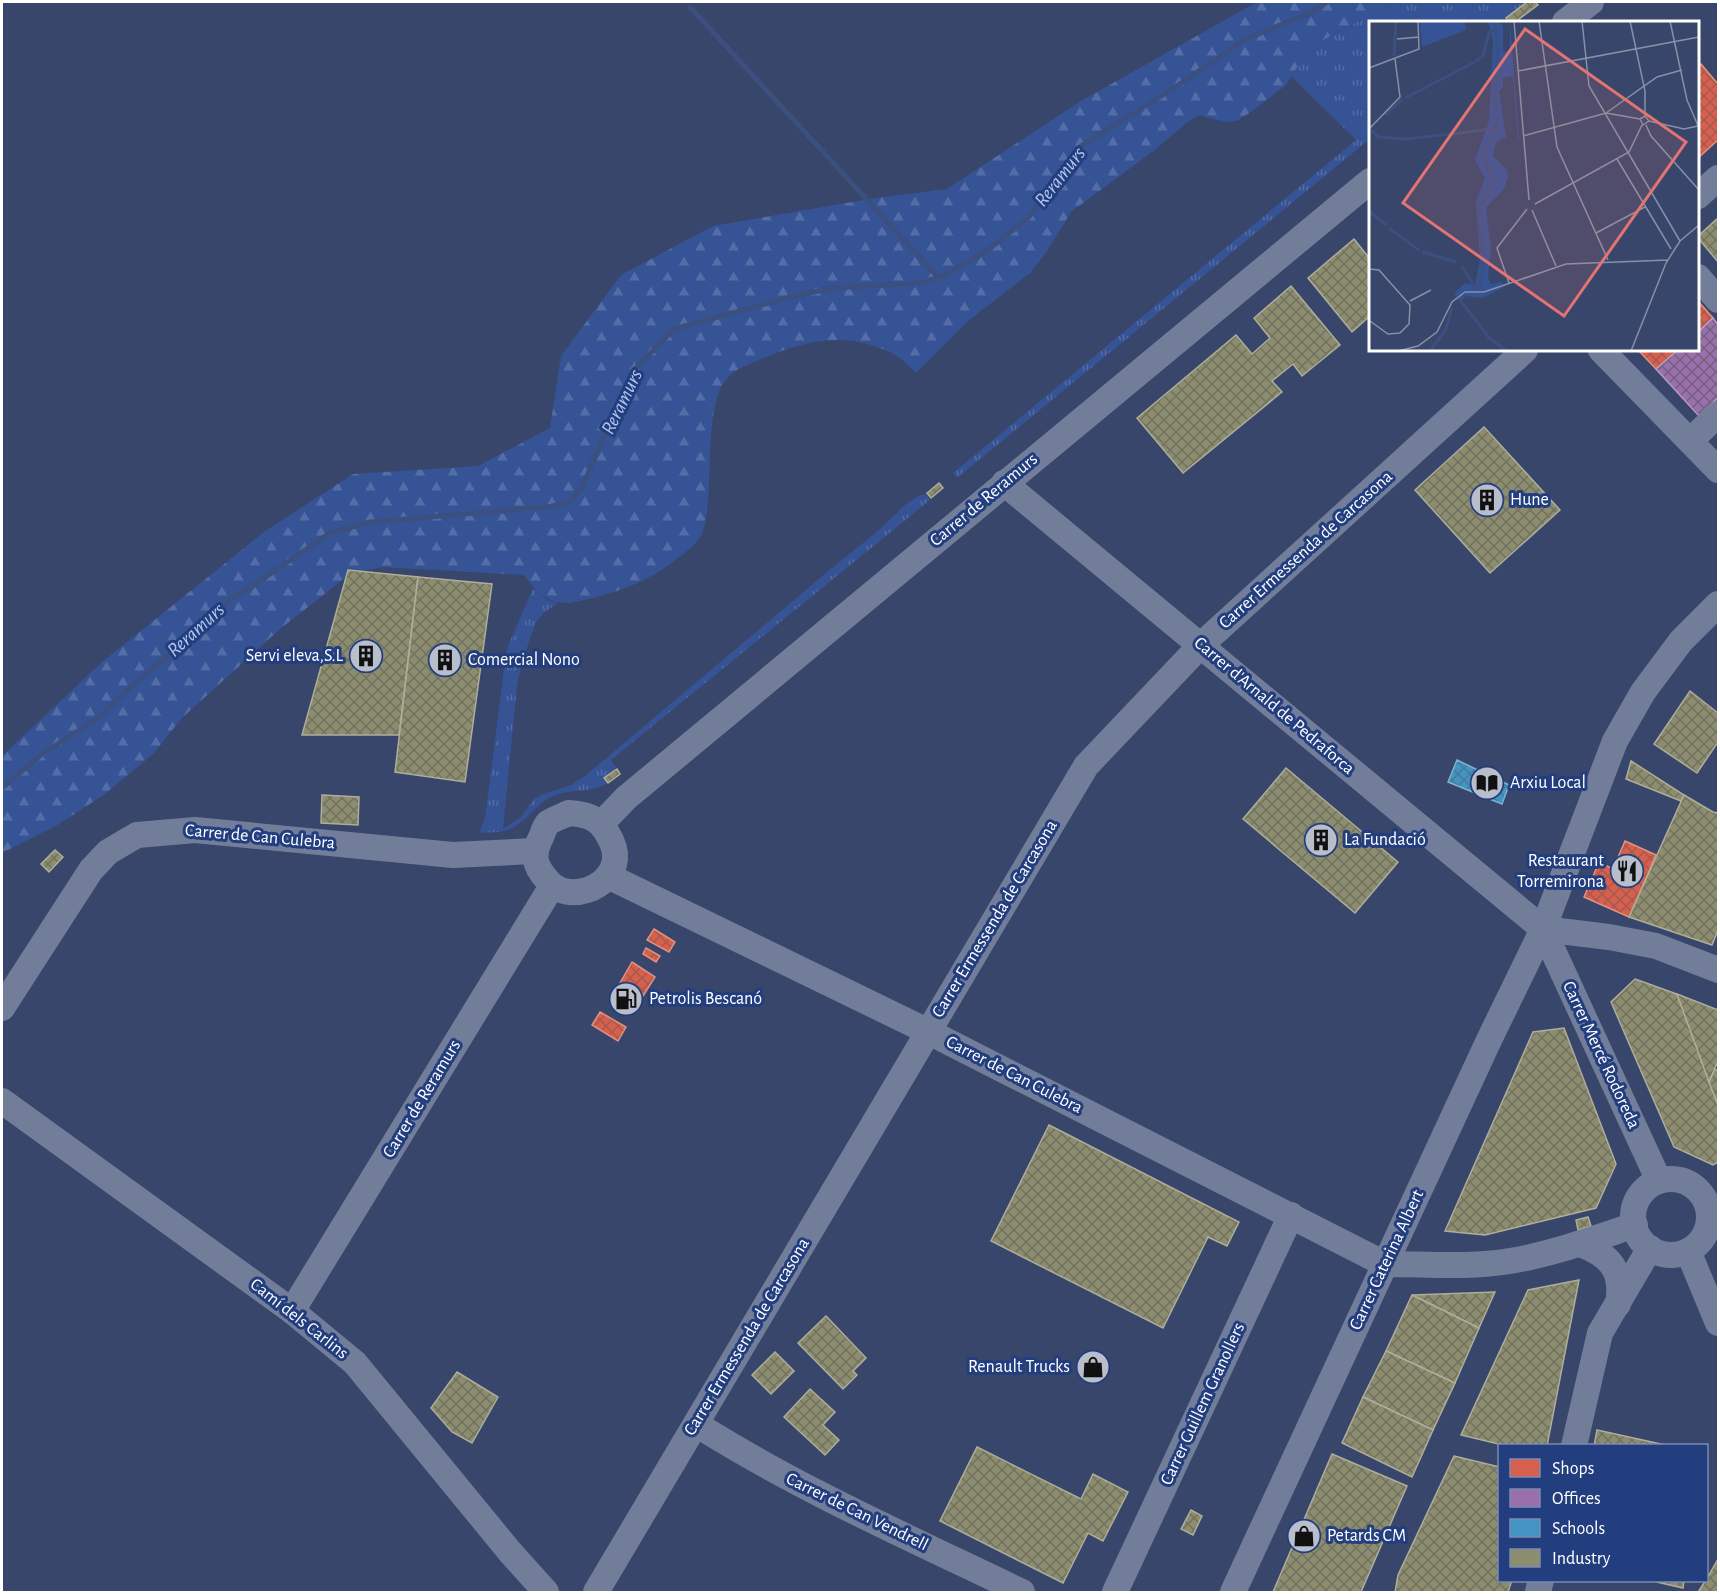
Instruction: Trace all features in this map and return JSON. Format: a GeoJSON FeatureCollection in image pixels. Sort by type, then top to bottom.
{"type":"FeatureCollection","features":[{"type":"Feature","properties":{"kind":"street"},"geometry":{"type":"LineString","coordinates":[[1566,21],[1591,2]]}},
{"type":"Feature","properties":{"kind":"street"},"geometry":{"type":"LineString","coordinates":[[1699,195],[1719,178]]}},
{"type":"Feature","properties":{"kind":"street","name":"Carrer de Reramurs"},"geometry":{"type":"LineString","coordinates":[[602,823],[626,798],[1369,183]]}},
{"type":"Feature","properties":{"kind":"street"},"geometry":{"type":"LineString","coordinates":[[1699,278],[1719,300]]}},
{"type":"Feature","properties":{"kind":"street","name":"Carrer Ermessenda de Carcasona"},"geometry":{"type":"LineString","coordinates":[[596,1593],[1086,766],[1201,645],[1524,351]]}},
{"type":"Feature","properties":{"kind":"street"},"geometry":{"type":"LineString","coordinates":[[1602,351],[1719,470]]}},
{"type":"Feature","properties":{"kind":"street"},"geometry":{"type":"LineString","coordinates":[[1690,441],[1719,414]]}},
{"type":"Feature","properties":{"kind":"street","name":"Carrer d'Arnald de Pedraforca"},"geometry":{"type":"LineString","coordinates":[[1004,483],[1543,929]]}},
{"type":"Feature","properties":{"kind":"street","name":"Carrer Caterina Albert"},"geometry":{"type":"LineString","coordinates":[[1233,1593],[1543,929],[1615,741],[1643,692],[1675,649],[1703,617],[1719,604]]}},
{"type":"Feature","properties":{"kind":"street"},"geometry":{"type":"LineString","coordinates":[[569,813],[584,814],[602,823],[614,846],[615,860],[608,876],[587,891],[566,892],[552,886],[538,869],[534,851],[547,824],[569,813]]}},
{"type":"Feature","properties":{"kind":"street","name":"Carrer de Can Culebra"},"geometry":{"type":"LineString","coordinates":[[2,1008],[92,870],[108,852],[137,835],[195,830],[453,855],[534,851]]}},
{"type":"Feature","properties":{"kind":"street","name":"Carrer de Can Culebra"},"geometry":{"type":"LineString","coordinates":[[608,876],[927,1031],[1385,1264]]}},
{"type":"Feature","properties":{"kind":"street","name":"Carrer de Reramurs"},"geometry":{"type":"LineString","coordinates":[[292,1311],[552,886]]}},
{"type":"Feature","properties":{"kind":"street"},"geometry":{"type":"LineString","coordinates":[[1543,929],[1609,937],[1656,946],[1719,970]]}},
{"type":"Feature","properties":{"kind":"street","name":"Carrer Mercé Rodoreda"},"geometry":{"type":"LineString","coordinates":[[1543,929],[1659,1181]]}},
{"type":"Feature","properties":{"kind":"street","name":"Camí dels Carlins"},"geometry":{"type":"LineString","coordinates":[[2,1101],[292,1311],[355,1363],[546,1593]]}},
{"type":"Feature","properties":{"kind":"street"},"geometry":{"type":"LineString","coordinates":[[1668,1179],[1685,1182],[1712,1197],[1709,1223],[1705,1234],[1698,1244],[1688,1251],[1680,1254],[1665,1254],[1650,1248],[1640,1238],[1635,1225],[1635,1209],[1646,1189],[1659,1181],[1668,1179]]}},
{"type":"Feature","properties":{"kind":"street","name":"Carrer Guillem Granollers"},"geometry":{"type":"LineString","coordinates":[[1115,1593],[1291,1215]]}},
{"type":"Feature","properties":{"kind":"street"},"geometry":{"type":"LineString","coordinates":[[1385,1264],[1469,1265],[1508,1261],[1550,1253],[1635,1225]]}},
{"type":"Feature","properties":{"kind":"street"},"geometry":{"type":"LineString","coordinates":[[1580,1244],[1597,1251],[1609,1260],[1617,1272],[1619,1284],[1617,1306]]}},
{"type":"Feature","properties":{"kind":"street"},"geometry":{"type":"LineString","coordinates":[[1574,1444],[1600,1333],[1650,1248]]}},
{"type":"Feature","properties":{"kind":"street"},"geometry":{"type":"LineString","coordinates":[[1688,1251],[1719,1323]]}},
{"type":"Feature","properties":{"kind":"street","name":"Carrer de Can Vendrell"},"geometry":{"type":"LineString","coordinates":[[696,1424],[746,1455],[793,1480],[1022,1593]]}},
{"type":"Feature","properties":{"kind":"green space"},"geometry":{"type":"Polygon","coordinates":[[[1257,2],[1394,2],[1310,47],[1285,86],[1248,114],[1236,121],[1224,122],[1200,115],[1190,120],[1152,152],[1071,212],[1046,253],[1030,273],[968,321],[916,373],[898,357],[878,347],[846,340],[830,340],[781,351],[744,366],[732,374],[719,392],[715,404],[710,445],[708,505],[703,532],[691,548],[658,572],[616,591],[581,601],[562,603],[539,593],[524,575],[382,567],[350,574],[280,629],[182,718],[153,754],[105,794],[59,824],[2,853],[2,756],[102,662],[264,532],[353,474],[478,466],[550,428],[561,356],[621,275],[713,226],[876,198],[947,189],[1081,101],[1257,2]]]}},
{"type":"Feature","properties":{"kind":"green space"},"geometry":{"type":"Polygon","coordinates":[[[1394,2],[1527,2],[1506,18],[1508,21],[1369,21],[1369,140],[957,478],[953,473],[1356,140],[1291,76],[1310,47],[1394,2]]]}},
{"type":"Feature","properties":{"kind":"green space"},"geometry":{"type":"Polygon","coordinates":[[[926,494],[930,500],[611,760],[617,769],[604,778],[608,783],[594,789],[553,796],[523,821],[508,830],[479,833],[485,818],[508,646],[533,588],[547,600],[558,603],[536,622],[522,662],[517,686],[503,829],[521,817],[534,799],[571,785],[585,776],[878,531],[906,504],[926,494]]]}},
{"type":"Feature","properties":{"kind":"building: Shops"},"geometry":{"type":"Polygon","coordinates":[[[1701,64],[1718,84],[1718,140],[1699,157],[1699,67],[1701,64]]]}},
{"type":"Feature","properties":{"kind":"building: Shops"},"geometry":{"type":"Polygon","coordinates":[[[1699,302],[1713,318],[1699,331],[1699,302]]]}},
{"type":"Feature","properties":{"kind":"building: Shops"},"geometry":{"type":"Polygon","coordinates":[[[1639,351],[1677,351],[1656,369],[1639,351]]]}},
{"type":"Feature","properties":{"kind":"building: Shops"},"geometry":{"type":"Polygon","coordinates":[[[1625,841],[1656,855],[1629,917],[1584,897],[1599,862],[1613,869],[1625,841]]]}},
{"type":"Feature","properties":{"kind":"building: Shops"},"geometry":{"type":"Polygon","coordinates":[[[654,929],[675,942],[669,952],[647,940],[654,929]]]}},
{"type":"Feature","properties":{"kind":"building: Shops"},"geometry":{"type":"Polygon","coordinates":[[[646,948],[660,956],[656,962],[643,954],[646,948]]]}},
{"type":"Feature","properties":{"kind":"building: Shops"},"geometry":{"type":"Polygon","coordinates":[[[632,962],[655,977],[638,1004],[616,990],[632,962]]]}},
{"type":"Feature","properties":{"kind":"building: Shops"},"geometry":{"type":"Polygon","coordinates":[[[600,1012],[626,1027],[618,1041],[592,1025],[600,1012]]]}},
{"type":"Feature","properties":{"kind":"building: Offices"},"geometry":{"type":"Polygon","coordinates":[[[1713,318],[1718,325],[1718,398],[1699,416],[1656,369],[1677,351],[1699,351],[1699,331],[1713,318]]]}},
{"type":"Feature","properties":{"kind":"building: Schools"},"geometry":{"type":"Polygon","coordinates":[[[1457,760],[1509,785],[1502,804],[1448,782],[1457,760]]]}},
{"type":"Feature","properties":{"kind":"building: Industry"},"geometry":{"type":"Polygon","coordinates":[[[1527,2],[1535,2],[1538,5],[1516,21],[1508,21],[1506,18],[1527,2]]]}},
{"type":"Feature","properties":{"kind":"building: Industry"},"geometry":{"type":"Polygon","coordinates":[[[1718,218],[1718,262],[1699,239],[1699,235],[1718,218]]]}},
{"type":"Feature","properties":{"kind":"building: Industry"},"geometry":{"type":"Polygon","coordinates":[[[1354,239],[1369,258],[1369,317],[1352,332],[1308,278],[1354,239]]]}},
{"type":"Feature","properties":{"kind":"building: Industry"},"geometry":{"type":"Polygon","coordinates":[[[1291,286],[1340,345],[1302,376],[1293,364],[1272,381],[1282,392],[1183,473],[1137,418],[1236,335],[1252,354],[1270,338],[1254,318],[1291,286]]]}},
{"type":"Feature","properties":{"kind":"building: Industry","name":"Hune"},"geometry":{"type":"Polygon","coordinates":[[[1484,427],[1560,510],[1490,573],[1415,490],[1484,427]]]}},
{"type":"Feature","properties":{"kind":"building: Industry"},"geometry":{"type":"Polygon","coordinates":[[[939,483],[943,488],[931,498],[927,493],[939,483]]]}},
{"type":"Feature","properties":{"kind":"building: Industry","name":"Servi eleva,S.L"},"geometry":{"type":"Polygon","coordinates":[[[348,570],[418,577],[399,735],[302,735],[348,570]]]}},
{"type":"Feature","properties":{"kind":"building: Industry","name":"Comercial Nono"},"geometry":{"type":"Polygon","coordinates":[[[418,577],[492,584],[465,782],[395,772],[418,577]]]}},
{"type":"Feature","properties":{"kind":"building: Industry"},"geometry":{"type":"Polygon","coordinates":[[[1690,691],[1718,713],[1718,742],[1697,773],[1654,744],[1690,691]]]}},
{"type":"Feature","properties":{"kind":"building: Industry"},"geometry":{"type":"Polygon","coordinates":[[[1631,761],[1684,795],[1681,801],[1626,779],[1631,761]]]}},
{"type":"Feature","properties":{"kind":"building: Industry","name":"La Fundació"},"geometry":{"type":"Polygon","coordinates":[[[1286,768],[1398,862],[1355,913],[1243,819],[1286,768]]]}},
{"type":"Feature","properties":{"kind":"building: Industry"},"geometry":{"type":"Polygon","coordinates":[[[617,769],[620,774],[608,783],[604,778],[617,769]]]}},
{"type":"Feature","properties":{"kind":"building: Industry"},"geometry":{"type":"Polygon","coordinates":[[[322,795],[359,797],[358,825],[321,823],[322,795]]]}},
{"type":"Feature","properties":{"kind":"building: Industry"},"geometry":{"type":"Polygon","coordinates":[[[1684,795],[1718,813],[1718,930],[1712,945],[1629,917],[1684,795]]]}},
{"type":"Feature","properties":{"kind":"building: Industry"},"geometry":{"type":"Polygon","coordinates":[[[55,850],[63,857],[49,872],[41,864],[55,850]]]}},
{"type":"Feature","properties":{"kind":"building: Industry"},"geometry":{"type":"Polygon","coordinates":[[[1635,979],[1677,994],[1718,1105],[1718,1162],[1713,1165],[1674,1147],[1611,1002],[1635,979]]]}},
{"type":"Feature","properties":{"kind":"building: Industry"},"geometry":{"type":"Polygon","coordinates":[[[1677,994],[1718,1010],[1718,1061],[1709,1082],[1677,994]]]}},
{"type":"Feature","properties":{"kind":"building: Industry"},"geometry":{"type":"Polygon","coordinates":[[[1564,1028],[1616,1164],[1596,1208],[1485,1235],[1445,1231],[1533,1032],[1564,1028]]]}},
{"type":"Feature","properties":{"kind":"building: Industry"},"geometry":{"type":"Polygon","coordinates":[[[1715,1069],[1718,1071],[1718,1105],[1709,1082],[1715,1069]]]}},
{"type":"Feature","properties":{"kind":"building: Industry"},"geometry":{"type":"Polygon","coordinates":[[[1049,1125],[1239,1222],[1227,1246],[1208,1237],[1163,1328],[991,1241],[1049,1125]]]}},
{"type":"Feature","properties":{"kind":"building: Industry"},"geometry":{"type":"Polygon","coordinates":[[[1588,1217],[1591,1226],[1578,1230],[1576,1220],[1588,1217]]]}},
{"type":"Feature","properties":{"kind":"building: Industry"},"geometry":{"type":"Polygon","coordinates":[[[1579,1280],[1547,1444],[1499,1444],[1461,1435],[1528,1290],[1579,1280]]]}},
{"type":"Feature","properties":{"kind":"building: Industry"},"geometry":{"type":"Polygon","coordinates":[[[1495,1292],[1479,1328],[1412,1295],[1495,1292]]]}},
{"type":"Feature","properties":{"kind":"building: Industry"},"geometry":{"type":"Polygon","coordinates":[[[1412,1295],[1479,1328],[1455,1383],[1386,1351],[1412,1295]]]}},
{"type":"Feature","properties":{"kind":"building: Industry"},"geometry":{"type":"Polygon","coordinates":[[[826,1316],[866,1358],[853,1371],[857,1375],[843,1389],[798,1343],[826,1316]]]}},
{"type":"Feature","properties":{"kind":"building: Industry"},"geometry":{"type":"Polygon","coordinates":[[[1386,1351],[1455,1383],[1433,1430],[1363,1397],[1386,1351]]]}},
{"type":"Feature","properties":{"kind":"building: Industry"},"geometry":{"type":"Polygon","coordinates":[[[775,1352],[794,1371],[771,1394],[752,1375],[775,1352]]]}},
{"type":"Feature","properties":{"kind":"building: Industry"},"geometry":{"type":"Polygon","coordinates":[[[457,1372],[498,1397],[472,1443],[452,1432],[431,1408],[457,1372]]]}},
{"type":"Feature","properties":{"kind":"building: Industry"},"geometry":{"type":"Polygon","coordinates":[[[810,1389],[835,1412],[823,1425],[839,1440],[825,1455],[784,1417],[810,1389]]]}},
{"type":"Feature","properties":{"kind":"building: Industry"},"geometry":{"type":"Polygon","coordinates":[[[1363,1397],[1433,1430],[1412,1477],[1342,1443],[1363,1397]]]}},
{"type":"Feature","properties":{"kind":"building: Industry"},"geometry":{"type":"Polygon","coordinates":[[[1597,1430],[1661,1444],[1594,1444],[1597,1430]]]}},
{"type":"Feature","properties":{"kind":"building: Industry"},"geometry":{"type":"Polygon","coordinates":[[[977,1447],[1081,1499],[1093,1474],[1128,1492],[1103,1541],[1088,1533],[1063,1583],[940,1521],[977,1447]]]}},
{"type":"Feature","properties":{"kind":"building: Industry"},"geometry":{"type":"Polygon","coordinates":[[[1332,1454],[1407,1486],[1361,1592],[1273,1592],[1332,1454]]]}},
{"type":"Feature","properties":{"kind":"building: Industry"},"geometry":{"type":"Polygon","coordinates":[[[1454,1456],[1498,1467],[1498,1582],[1511,1582],[1508,1592],[1395,1592],[1398,1575],[1454,1456]]]}},
{"type":"Feature","properties":{"kind":"building: Industry"},"geometry":{"type":"Polygon","coordinates":[[[1191,1510],[1202,1516],[1193,1535],[1181,1529],[1191,1510]]]}},
{"type":"Feature","properties":{"kind":"building: Industry"},"geometry":{"type":"Polygon","coordinates":[[[1718,1559],[1718,1592],[1698,1592],[1705,1582],[1708,1582],[1708,1576],[1718,1559]]]}},
{"type":"Feature","properties":{"kind":"building: Industry"},"geometry":{"type":"Polygon","coordinates":[[[1657,1582],[1684,1582],[1683,1588],[1657,1582]]]}},
{"type":"Feature","properties":{"kind":"waterway","name":"Reramurs"},"geometry":{"type":"LineString","coordinates":[[2,788],[42,754],[101,716],[138,680],[192,636],[229,600],[330,533],[371,522],[547,507],[568,503],[582,487],[634,370],[674,329],[832,288],[920,283],[943,276],[988,250],[1028,218],[1081,146],[1174,88],[1244,40],[1312,12],[1327,2]]}},
{"type":"Feature","properties":{"kind":"waterway"},"geometry":{"type":"LineString","coordinates":[[690,7],[938,277]]}},
{"type":"Feature","properties":{"kind":"place","name":"Hune"},"geometry":{"type":"Point","coordinates":[1487,500]}},
{"type":"Feature","properties":{"kind":"place","name":"Servi eleva,S.L"},"geometry":{"type":"Point","coordinates":[366,656]}},
{"type":"Feature","properties":{"kind":"place","name":"Comercial Nono"},"geometry":{"type":"Point","coordinates":[445,660]}},
{"type":"Feature","properties":{"kind":"place","name":"Arxiu Local"},"geometry":{"type":"Point","coordinates":[1487,783]}},
{"type":"Feature","properties":{"kind":"place","name":"La Fundació"},"geometry":{"type":"Point","coordinates":[1321,840]}},
{"type":"Feature","properties":{"kind":"place","name":"Restaurant Torremirona"},"geometry":{"type":"Point","coordinates":[1627,871]}},
{"type":"Feature","properties":{"kind":"place","name":"Petrolis Bescanó"},"geometry":{"type":"Point","coordinates":[626,999]}},
{"type":"Feature","properties":{"kind":"place","name":"Renault Trucks"},"geometry":{"type":"Point","coordinates":[1093,1367]}},
{"type":"Feature","properties":{"kind":"place","name":"Petards CM"},"geometry":{"type":"Point","coordinates":[1304,1536]}}]}
